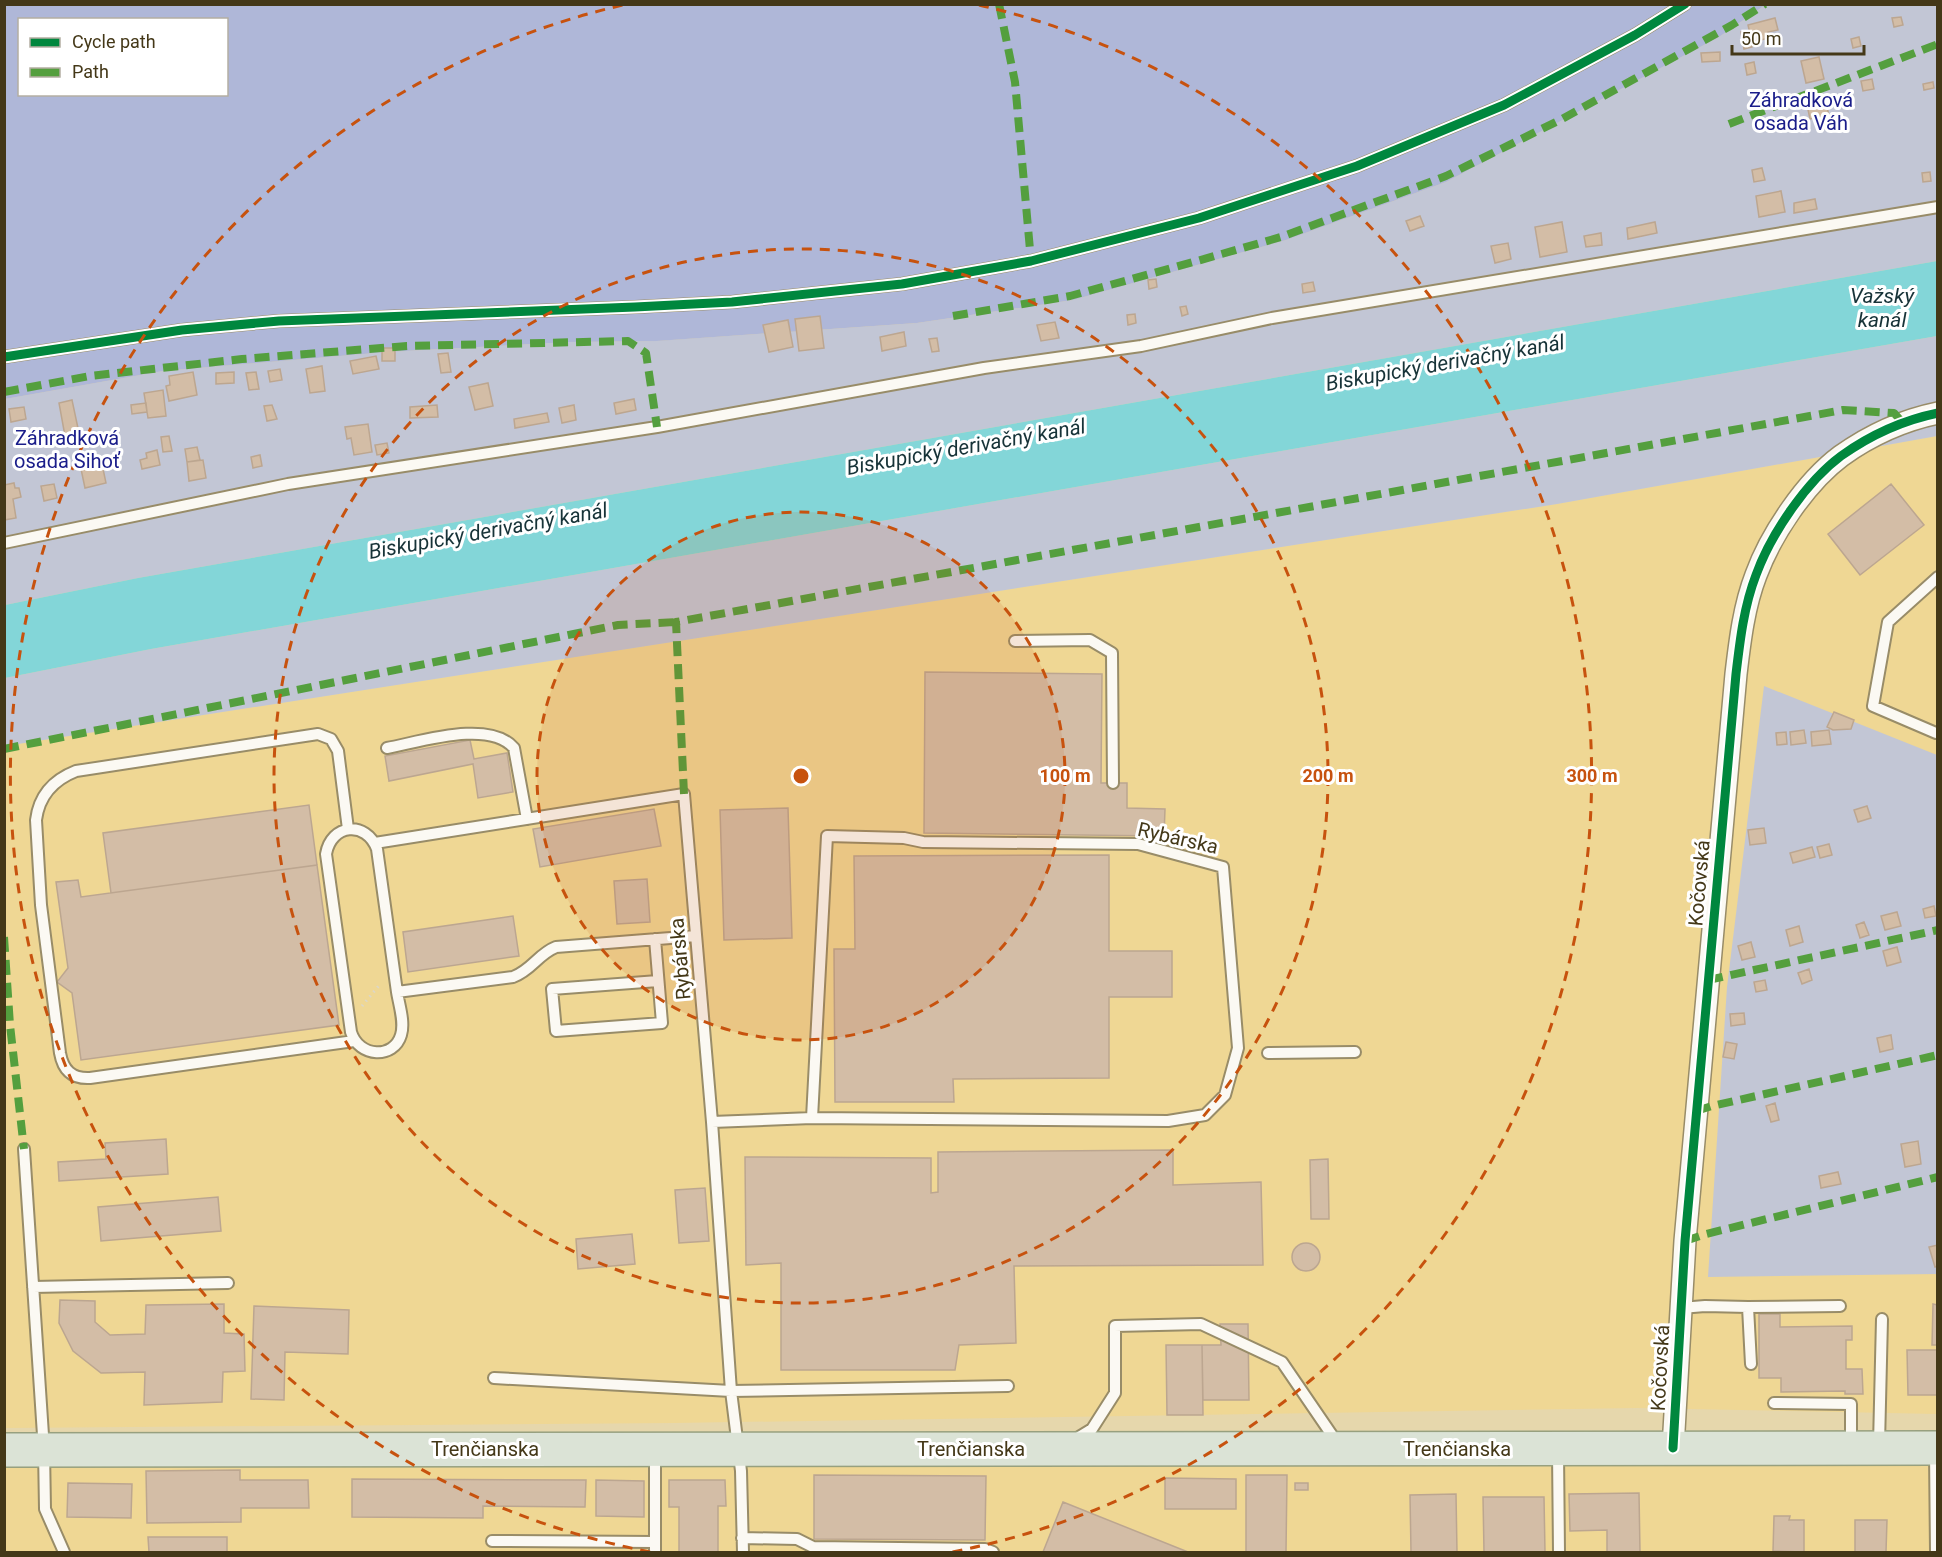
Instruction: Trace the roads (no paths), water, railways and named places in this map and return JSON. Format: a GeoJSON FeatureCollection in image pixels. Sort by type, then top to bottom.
{"type":"FeatureCollection","features":[{"type":"Feature","properties":{"kind":"main road","name":"Trenčianska"},"geometry":{"type":"LineString","coordinates":[[4,1450],[1936,1448]]}},
{"type":"Feature","properties":{"kind":"street","name":"Kočovská"},"geometry":{"type":"LineString","coordinates":[[1673,1448],[1685,1241],[1736,674],[1744,618],[1756,574],[1778,530],[1817,479],[1841,456],[1879,434],[1903,423],[1938,413]]}},
{"type":"Feature","properties":{"kind":"lane"},"geometry":{"type":"LineString","coordinates":[[4,357],[182,330],[279,321],[635,308],[732,302],[902,284],[1032,261],[1199,218],[1357,166],[1504,105],[1635,35],[1685,4]]}},
{"type":"Feature","properties":{"kind":"lane"},"geometry":{"type":"LineString","coordinates":[[4,543],[288,484],[657,427],[984,368],[1141,346],[1272,318],[1938,207]]}},
{"type":"Feature","properties":{"kind":"lane"},"geometry":{"type":"LineString","coordinates":[[1937,733],[1873,706],[1888,622],[1938,577]]}},
{"type":"Feature","properties":{"kind":"lane"},"geometry":{"type":"LineString","coordinates":[[1015,641],[1090,640],[1112,653],[1113,783]]}},
{"type":"Feature","properties":{"kind":"lane"},"geometry":{"type":"LineString","coordinates":[[348,829],[338,750],[331,739],[318,734],[76,771],[60,779],[44,795],[36,820],[41,905],[60,1053],[63,1065],[71,1075],[78,1078],[90,1078],[354,1041]]}},
{"type":"Feature","properties":{"kind":"lane"},"geometry":{"type":"LineString","coordinates":[[375,843],[526,819],[514,748],[510,743],[493,736],[464,734],[387,748]]}},
{"type":"Feature","properties":{"kind":"lane","name":"Rybárska"},"geometry":{"type":"LineString","coordinates":[[526,819],[684,794],[712,1122],[731,1391],[741,1471],[742,1552]]}},
{"type":"Feature","properties":{"kind":"lane"},"geometry":{"type":"LineString","coordinates":[[348,829],[367,834],[375,843],[402,1032],[400,1038],[388,1049],[372,1052],[361,1048],[354,1041],[349,1021],[326,854],[331,840],[348,829]]}},
{"type":"Feature","properties":{"kind":"lane","name":"Rybárska"},"geometry":{"type":"LineString","coordinates":[[712,1122],[812,1118],[1168,1121],[1205,1115],[1225,1095],[1238,1048],[1223,867],[1138,844],[1114,840],[923,842],[904,838],[827,836],[812,1118]]}},
{"type":"Feature","properties":{"kind":"lane"},"geometry":{"type":"LineString","coordinates":[[397,992],[513,977],[523,974],[548,950],[556,947],[696,936]]}},
{"type":"Feature","properties":{"kind":"lane"},"geometry":{"type":"LineString","coordinates":[[655,939],[662,1023],[556,1031],[552,989],[658,981]]}},
{"type":"Feature","properties":{"kind":"lane"},"geometry":{"type":"LineString","coordinates":[[1268,1053],[1355,1052]]}},
{"type":"Feature","properties":{"kind":"lane"},"geometry":{"type":"LineString","coordinates":[[24,1149],[44,1450],[45,1509],[64,1552]]}},
{"type":"Feature","properties":{"kind":"lane"},"geometry":{"type":"LineString","coordinates":[[33,1287],[228,1283]]}},
{"type":"Feature","properties":{"kind":"lane"},"geometry":{"type":"LineString","coordinates":[[1681,1308],[1840,1306]]}},
{"type":"Feature","properties":{"kind":"lane"},"geometry":{"type":"LineString","coordinates":[[1748,1307],[1750,1364]]}},
{"type":"Feature","properties":{"kind":"lane"},"geometry":{"type":"LineString","coordinates":[[1865,1448],[1882,1319]]}},
{"type":"Feature","properties":{"kind":"lane"},"geometry":{"type":"LineString","coordinates":[[1062,1449],[1092,1429],[1115,1393],[1115,1326],[1201,1324],[1282,1362],[1342,1449]]}},
{"type":"Feature","properties":{"kind":"lane"},"geometry":{"type":"LineString","coordinates":[[494,1378],[731,1391],[1008,1386]]}},
{"type":"Feature","properties":{"kind":"lane"},"geometry":{"type":"LineString","coordinates":[[1774,1403],[1851,1404],[1865,1448]]}},
{"type":"Feature","properties":{"kind":"lane"},"geometry":{"type":"LineString","coordinates":[[1558,1448],[1559,1552]]}},
{"type":"Feature","properties":{"kind":"lane"},"geometry":{"type":"LineString","coordinates":[[1936,1448],[1936,1552]]}},
{"type":"Feature","properties":{"kind":"lane"},"geometry":{"type":"LineString","coordinates":[[492,1541],[655,1547],[655,1449]]}},
{"type":"Feature","properties":{"kind":"lane"},"geometry":{"type":"LineString","coordinates":[[742,1538],[796,1539],[813,1547],[985,1549],[993,1552]]}},
{"type":"Feature","properties":{"kind":"water","name":"Važský kanál"},"geometry":{"type":"Polygon","coordinates":[[[1937,261],[1937,336],[151,649],[5,678],[5,605],[138,578],[1937,261]]]}},
{"type":"Feature","properties":{"kind":"park label","name":"Záhradková osada Váh"},"geometry":{"type":"Point","coordinates":[1801,112]}},
{"type":"Feature","properties":{"kind":"park label","name":"Záhradková osada Sihoť"},"geometry":{"type":"Point","coordinates":[67,450]}},
{"type":"Feature","properties":{"kind":"water label","name":"Biskupický derivačný kanál"},"geometry":{"type":"Point","coordinates":[1445,363]}},
{"type":"Feature","properties":{"kind":"water label","name":"Biskupický derivačný kanál"},"geometry":{"type":"Point","coordinates":[966,447]}},
{"type":"Feature","properties":{"kind":"water label","name":"Biskupický derivačný kanál"},"geometry":{"type":"Point","coordinates":[488,531]}}]}
